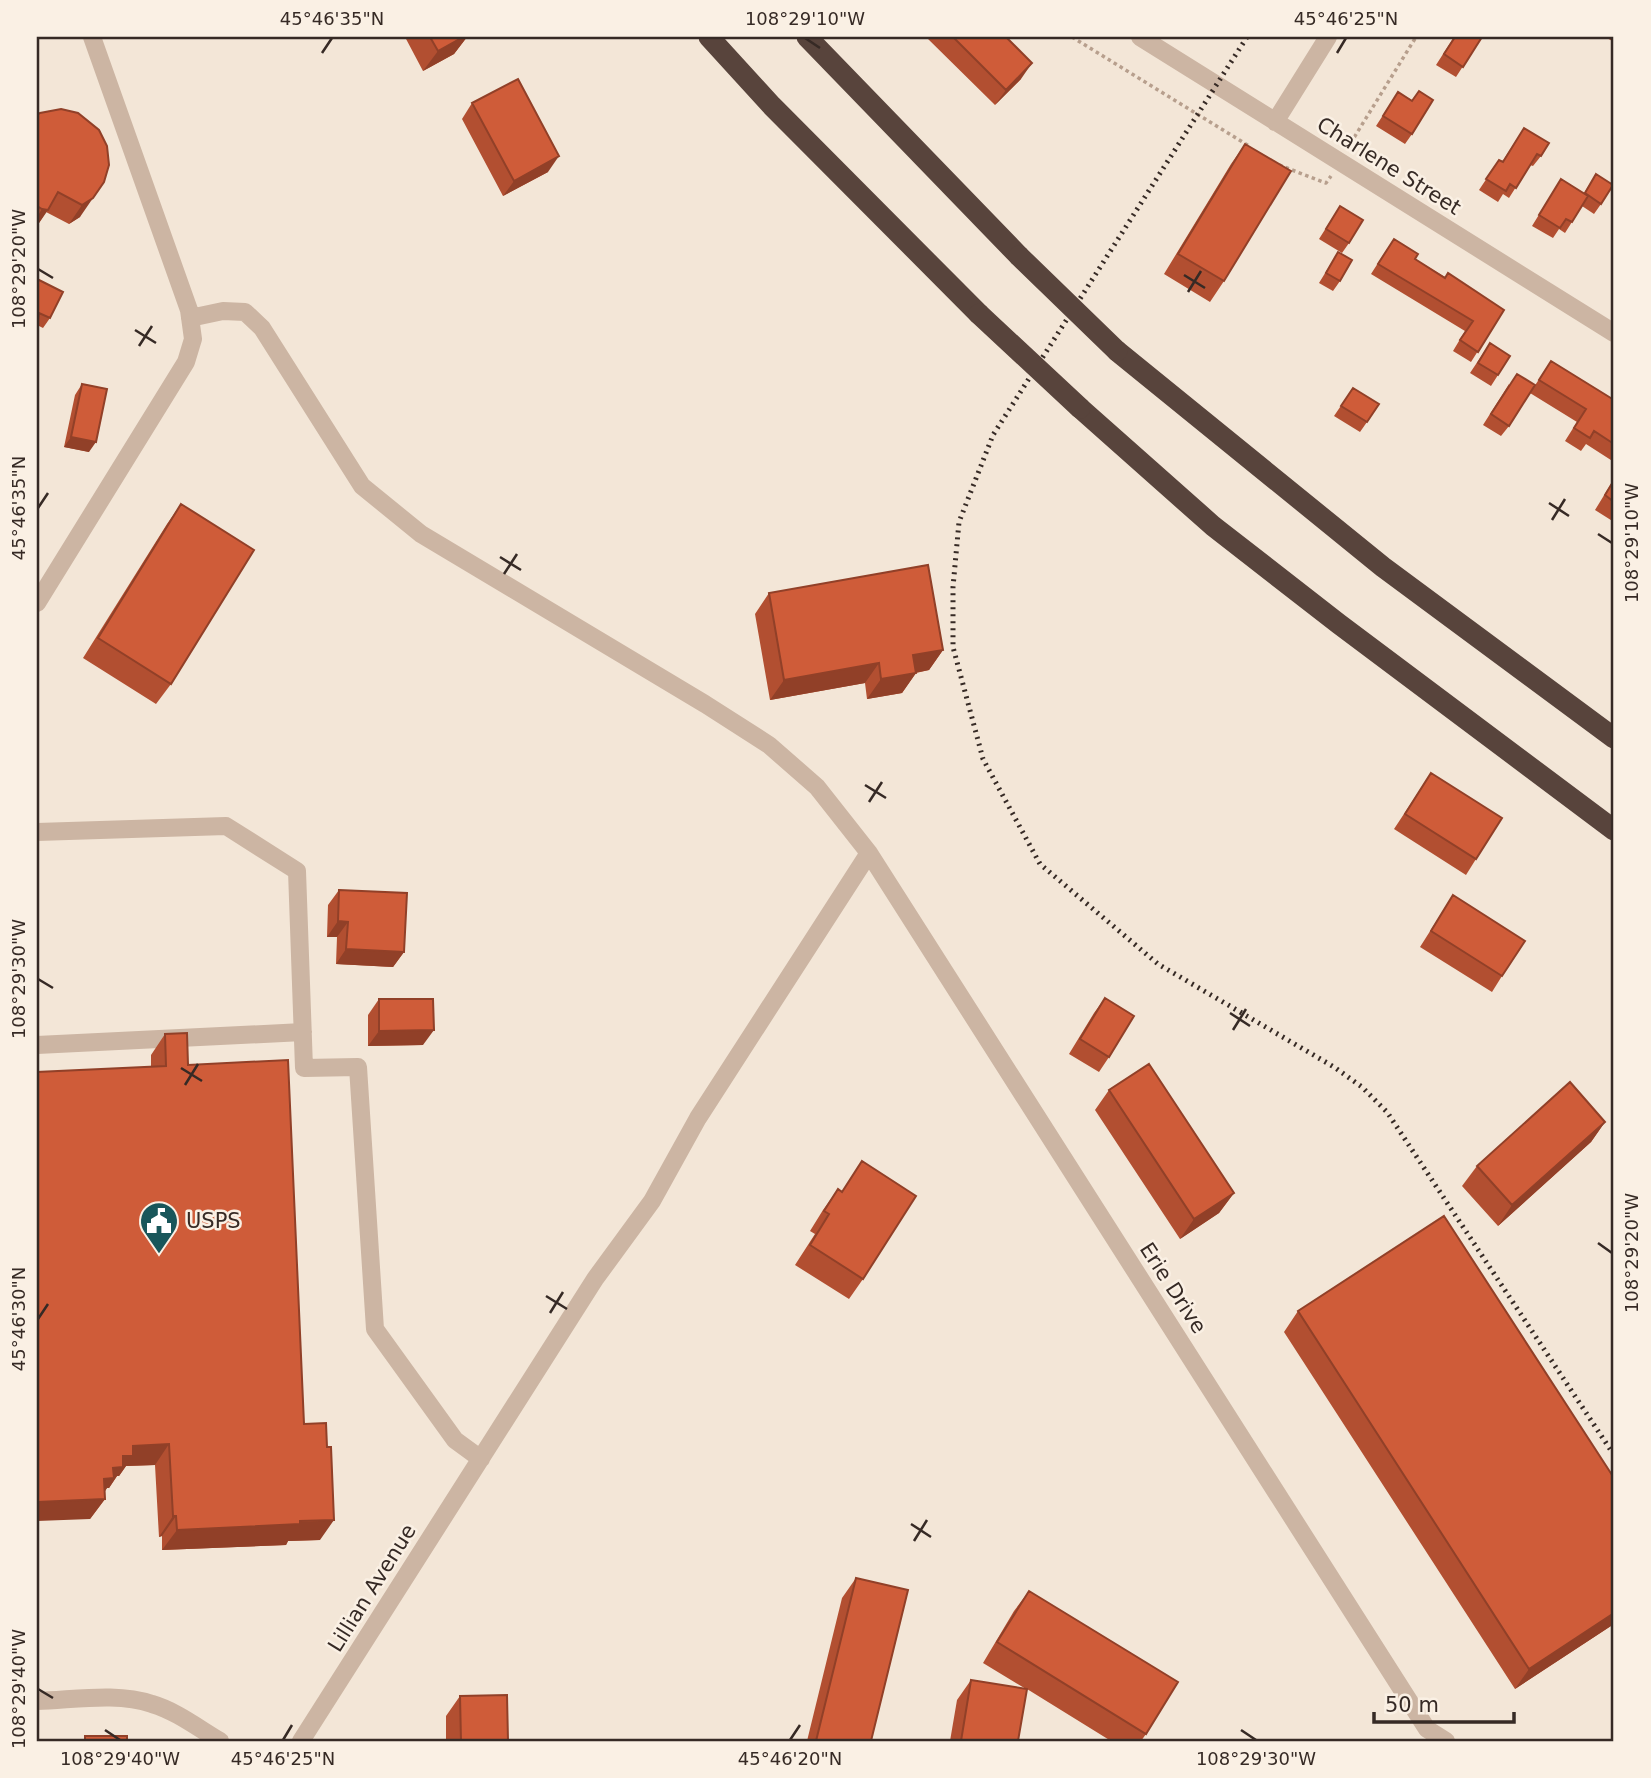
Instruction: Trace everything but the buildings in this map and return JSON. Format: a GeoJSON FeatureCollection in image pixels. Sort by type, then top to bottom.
{"type":"FeatureCollection","features":[{"type":"Feature","properties":{"kind":"highway"},"geometry":{"type":"LineString","coordinates":[[709,37],[772,106],[979,314],[1213,526],[1350,633],[1614,828]]}},
{"type":"Feature","properties":{"kind":"highway"},"geometry":{"type":"LineString","coordinates":[[807,37],[1019,256],[1117,351],[1382,567],[1614,738]]}},
{"type":"Feature","properties":{"kind":"street"},"geometry":{"type":"LineString","coordinates":[[37,603],[186,362],[193,340],[190,318],[92,37]]}},
{"type":"Feature","properties":{"kind":"street","name":"Charlene Street"},"geometry":{"type":"LineString","coordinates":[[1140,37],[1614,333]]}},
{"type":"Feature","properties":{"kind":"street"},"geometry":{"type":"LineString","coordinates":[[1275,122],[1328,37]]}},
{"type":"Feature","properties":{"kind":"street","name":"Erie Drive"},"geometry":{"type":"LineString","coordinates":[[190,318],[223,310],[245,312],[262,328],[362,486],[421,534],[769,745],[817,787],[869,853],[1427,1729],[1446,1741]]}},
{"type":"Feature","properties":{"kind":"street"},"geometry":{"type":"LineString","coordinates":[[37,832],[226,826],[297,871],[304,1068],[358,1068],[375,1329],[455,1440],[481,1459]]}},
{"type":"Feature","properties":{"kind":"street","name":"Lillian Avenue"},"geometry":{"type":"LineString","coordinates":[[301,1741],[595,1279],[652,1201],[698,1118],[869,853]]}},
{"type":"Feature","properties":{"kind":"street"},"geometry":{"type":"LineString","coordinates":[[37,1045],[303,1032]]}},
{"type":"Feature","properties":{"kind":"street"},"geometry":{"type":"LineString","coordinates":[[37,1702],[132,1699],[154,1704],[220,1741]]}},
{"type":"Feature","properties":{"kind":"railway"},"geometry":{"type":"LineString","coordinates":[[1247,37],[993,435],[959,522],[953,587],[953,647],[983,759],[1040,864],[1158,964],[1334,1067],[1362,1087],[1387,1112],[1614,1455]]}},
{"type":"Feature","properties":{"kind":"place","name":"USPS"},"geometry":{"type":"Point","coordinates":[159,1255]}}]}
